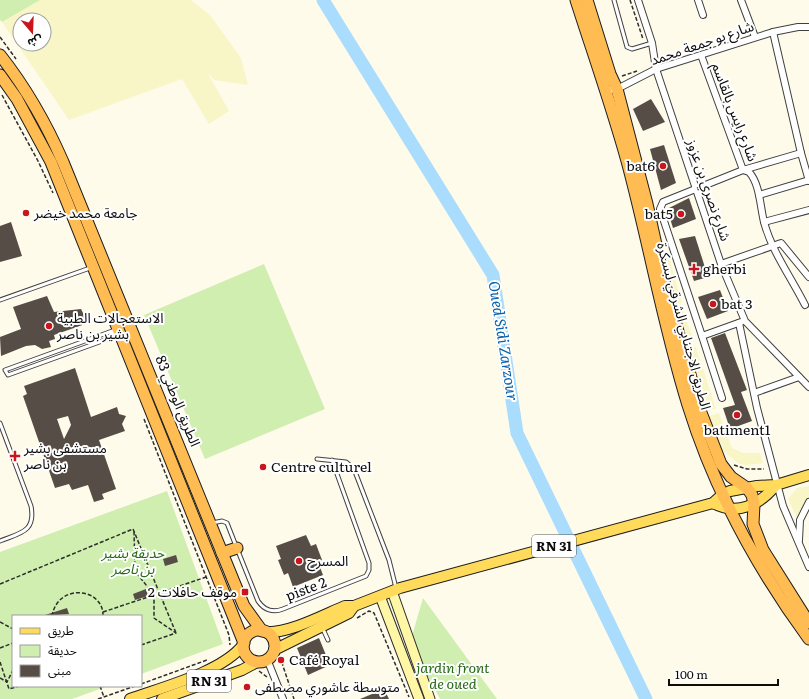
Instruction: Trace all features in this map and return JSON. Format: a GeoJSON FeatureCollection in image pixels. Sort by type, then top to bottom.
{"type":"FeatureCollection","features":[{"type":"Feature","properties":{"kind":"highway","name":"الطريق الاجتنابي الشرقي لبسكرة"},"geometry":{"type":"LineString","coordinates":[[576,0],[606,92],[626,161],[679,376],[709,463],[730,510],[768,578],[809,639]]}},
{"type":"Feature","properties":{"kind":"highway","name":"الطريق الاجتنابي الشرقي لبسكرة"},"geometry":{"type":"LineString","coordinates":[[587,0],[610,74],[617,89],[647,204],[665,285],[700,410],[721,464],[732,477],[747,488],[754,504],[754,532],[774,569],[809,623]]}},
{"type":"Feature","properties":{"kind":"highway","name":"الطريق الوطني 83"},"geometry":{"type":"LineString","coordinates":[[0,55],[17,77],[50,132],[75,187],[244,606],[264,631]]}},
{"type":"Feature","properties":{"kind":"highway","name":"الطريق الوطني 83"},"geometry":{"type":"LineString","coordinates":[[0,75],[17,98],[51,162],[119,329],[243,644]]}},
{"type":"Feature","properties":{"kind":"highway"},"geometry":{"type":"LineString","coordinates":[[222,553],[237,548]]}},
{"type":"Feature","properties":{"kind":"highway"},"geometry":{"type":"LineString","coordinates":[[264,631],[273,639],[274,650],[262,660],[248,657],[243,644],[248,634],[264,631]]}},
{"type":"Feature","properties":{"kind":"main road","name":"RN 31"},"geometry":{"type":"LineString","coordinates":[[264,631],[280,631],[345,606],[354,606],[396,590],[711,503],[723,494],[747,488],[777,485],[809,475]]}},
{"type":"Feature","properties":{"kind":"main road","name":"RN 31"},"geometry":{"type":"LineString","coordinates":[[730,510],[754,504],[777,485]]}},
{"type":"Feature","properties":{"kind":"main road"},"geometry":{"type":"LineString","coordinates":[[711,503],[730,510]]}},
{"type":"Feature","properties":{"kind":"main road"},"geometry":{"type":"LineString","coordinates":[[396,590],[430,699]]}},
{"type":"Feature","properties":{"kind":"main road"},"geometry":{"type":"LineString","coordinates":[[380,596],[418,699]]}},
{"type":"Feature","properties":{"kind":"main road","name":"RN 31"},"geometry":{"type":"LineString","coordinates":[[274,650],[349,613],[354,606]]}},
{"type":"Feature","properties":{"kind":"main road"},"geometry":{"type":"LineString","coordinates":[[130,699],[217,666],[236,654],[243,644]]}},
{"type":"Feature","properties":{"kind":"main road","name":"RN 31"},"geometry":{"type":"LineString","coordinates":[[162,699],[242,670],[262,660]]}},
{"type":"Feature","properties":{"kind":"street","name":"شارع نصري بن عزوز"},"geometry":{"type":"LineString","coordinates":[[638,0],[652,43],[656,69],[721,264],[742,322],[809,387]]}},
{"type":"Feature","properties":{"kind":"street"},"geometry":{"type":"LineString","coordinates":[[698,0],[703,15]]}},
{"type":"Feature","properties":{"kind":"street"},"geometry":{"type":"LineString","coordinates":[[741,0],[755,37]]}},
{"type":"Feature","properties":{"kind":"street","name":"شارع بو جمعة محمد"},"geometry":{"type":"LineString","coordinates":[[606,92],[617,89],[656,69],[755,37],[798,27],[809,27]]}},
{"type":"Feature","properties":{"kind":"street"},"geometry":{"type":"LineString","coordinates":[[759,195],[809,181],[801,153],[773,32]]}},
{"type":"Feature","properties":{"kind":"street","name":"شارع رايس بالقاسم"},"geometry":{"type":"LineString","coordinates":[[701,55],[743,170],[752,175],[759,195],[764,222],[772,246],[805,305]]}},
{"type":"Feature","properties":{"kind":"street"},"geometry":{"type":"LineString","coordinates":[[722,398],[660,210],[663,202],[743,170],[801,153]]}},
{"type":"Feature","properties":{"kind":"street"},"geometry":{"type":"LineString","coordinates":[[764,222],[809,210]]}},
{"type":"Feature","properties":{"kind":"street"},"geometry":{"type":"LineString","coordinates":[[721,264],[779,243],[784,244],[809,277]]}},
{"type":"Feature","properties":{"kind":"street"},"geometry":{"type":"LineString","coordinates":[[702,336],[742,322],[754,393],[777,485],[783,506],[809,567]]}},
{"type":"Feature","properties":{"kind":"street"},"geometry":{"type":"LineString","coordinates":[[754,393],[799,377]]}},
{"type":"Feature","properties":{"kind":"street"},"geometry":{"type":"LineString","coordinates":[[799,541],[800,520],[809,502]]}},
{"type":"Feature","properties":{"kind":"street"},"geometry":{"type":"LineString","coordinates":[[262,660],[283,699]]}},
{"type":"Feature","properties":{"kind":"lane"},"geometry":{"type":"LineString","coordinates":[[614,0],[627,46],[632,49],[652,43]]}},
{"type":"Feature","properties":{"kind":"lane"},"geometry":{"type":"LineString","coordinates":[[0,300],[94,267]]}},
{"type":"Feature","properties":{"kind":"lane"},"geometry":{"type":"LineString","coordinates":[[119,329],[105,340],[8,375],[5,370],[102,333],[119,329],[131,324]]}},
{"type":"Feature","properties":{"kind":"lane"},"geometry":{"type":"LineString","coordinates":[[0,423],[31,506],[33,517],[31,525],[27,529],[0,541]]}},
{"type":"Feature","properties":{"kind":"lane"},"geometry":{"type":"LineString","coordinates":[[317,459],[348,463],[354,468],[389,560],[396,590]]}},
{"type":"Feature","properties":{"kind":"lane","name":"piste 2"},"geometry":{"type":"LineString","coordinates":[[210,524],[222,521],[227,523],[258,601],[263,607],[271,611],[283,609],[366,576],[369,570],[369,564],[332,460]]}},
{"type":"Feature","properties":{"kind":"lane"},"geometry":{"type":"LineString","coordinates":[[322,626],[328,640]]}},
{"type":"Feature","properties":{"kind":"path"},"geometry":{"type":"LineString","coordinates":[[630,0],[643,39]]}},
{"type":"Feature","properties":{"kind":"path"},"geometry":{"type":"LineString","coordinates":[[620,77],[639,70]]}},
{"type":"Feature","properties":{"kind":"path"},"geometry":{"type":"LineString","coordinates":[[0,92],[38,161],[53,194]]}},
{"type":"Feature","properties":{"kind":"path"},"geometry":{"type":"LineString","coordinates":[[142,416],[229,635],[230,649]]}},
{"type":"Feature","properties":{"kind":"path"},"geometry":{"type":"LineString","coordinates":[[0,584],[134,529]]}},
{"type":"Feature","properties":{"kind":"path"},"geometry":{"type":"LineString","coordinates":[[134,529],[176,633]]}},
{"type":"Feature","properties":{"kind":"path"},"geometry":{"type":"LineString","coordinates":[[134,529],[135,571],[154,595],[154,618],[176,633]]}},
{"type":"Feature","properties":{"kind":"path"},"geometry":{"type":"LineString","coordinates":[[52,615],[54,608],[60,599],[69,593],[80,592],[90,595],[98,602],[103,612],[206,577]]}},
{"type":"Feature","properties":{"kind":"path"},"geometry":{"type":"LineString","coordinates":[[357,618],[370,611],[374,613],[402,683],[410,699]]}},
{"type":"Feature","properties":{"kind":"path"},"geometry":{"type":"LineString","coordinates":[[0,622],[12,628]]}},
{"type":"Feature","properties":{"kind":"path"},"geometry":{"type":"LineString","coordinates":[[142,645],[176,633]]}},
{"type":"Feature","properties":{"kind":"path"},"geometry":{"type":"LineString","coordinates":[[0,648],[12,643]]}},
{"type":"Feature","properties":{"kind":"path"},"geometry":{"type":"LineString","coordinates":[[285,654],[282,657],[282,663],[294,699]]}},
{"type":"Feature","properties":{"kind":"path"},"geometry":{"type":"LineString","coordinates":[[142,684],[211,659]]}},
{"type":"Feature","properties":{"kind":"path"},"geometry":{"type":"LineString","coordinates":[[0,662],[10,689],[16,687]]}},
{"type":"Feature","properties":{"kind":"path"},"geometry":{"type":"LineString","coordinates":[[7,682],[12,672]]}},
{"type":"Feature","properties":{"kind":"path"},"geometry":{"type":"LineString","coordinates":[[252,673],[262,672],[269,681]]}},
{"type":"Feature","properties":{"kind":"path"},"geometry":{"type":"LineString","coordinates":[[0,678],[7,682]]}},
{"type":"Feature","properties":{"kind":"path"},"geometry":{"type":"LineString","coordinates":[[100,687],[104,697]]}},
{"type":"Feature","properties":{"kind":"path"},"geometry":{"type":"LineString","coordinates":[[98,699],[132,687]]}},
{"type":"Feature","properties":{"kind":"shaded area"},"geometry":{"type":"Polygon","coordinates":[[[40,0],[191,0],[210,15],[241,58],[248,85],[214,80],[207,72],[229,111],[209,124],[182,79],[69,120],[23,52],[52,52],[52,12],[19,12],[40,0]]]}},
{"type":"Feature","properties":{"kind":"shaded area"},"geometry":{"type":"Polygon","coordinates":[[[12,16],[12,37],[2,22],[12,16]]]}},
{"type":"Feature","properties":{"kind":"shaded area"},"geometry":{"type":"Polygon","coordinates":[[[667,251],[682,303],[678,304],[665,252],[667,251]]]}},
{"type":"Feature","properties":{"kind":"shaded area"},"geometry":{"type":"Polygon","coordinates":[[[683,307],[694,341],[688,342],[679,308],[683,307]]]}},
{"type":"Feature","properties":{"kind":"shaded area"},"geometry":{"type":"Polygon","coordinates":[[[696,347],[716,409],[707,410],[689,348],[696,347]]]}},
{"type":"Feature","properties":{"kind":"shaded area"},"geometry":{"type":"Polygon","coordinates":[[[719,413],[732,448],[743,453],[760,453],[763,463],[747,465],[739,464],[722,450],[709,416],[719,413]]]}},
{"type":"Feature","properties":{"kind":"shaded area"},"geometry":{"type":"Polygon","coordinates":[[[809,486],[809,496],[797,518],[788,499],[797,488],[809,486]]]}},
{"type":"Feature","properties":{"kind":"green space"},"geometry":{"type":"Polygon","coordinates":[[[0,0],[40,0],[19,12],[12,12],[12,16],[2,22],[0,20],[0,0]]]}},
{"type":"Feature","properties":{"kind":"green space"},"geometry":{"type":"Polygon","coordinates":[[[264,264],[325,409],[205,459],[144,315],[264,264]]]}},
{"type":"Feature","properties":{"kind":"green space","name":"حديقة بشير بن ناصر"},"geometry":{"type":"Polygon","coordinates":[[[167,491],[223,644],[142,674],[142,615],[12,615],[12,687],[105,687],[72,699],[0,699],[0,552],[167,491]]]}},
{"type":"Feature","properties":{"kind":"green space","name":"jardin front de oued"},"geometry":{"type":"Polygon","coordinates":[[[423,598],[497,699],[440,699],[410,643],[423,598]]]}},
{"type":"Feature","properties":{"kind":"building","name":"bat6"},"geometry":{"type":"Polygon","coordinates":[[[651,99],[665,122],[643,131],[633,109],[651,99]]]}},
{"type":"Feature","properties":{"kind":"building","name":"bat6"},"geometry":{"type":"Polygon","coordinates":[[[664,145],[676,183],[661,190],[650,149],[664,145]]]}},
{"type":"Feature","properties":{"kind":"building","name":"bat5"},"geometry":{"type":"Polygon","coordinates":[[[689,198],[696,219],[673,228],[667,209],[689,198]]]}},
{"type":"Feature","properties":{"kind":"building"},"geometry":{"type":"Polygon","coordinates":[[[11,222],[22,256],[0,262],[0,226],[11,222]]]}},
{"type":"Feature","properties":{"kind":"building"},"geometry":{"type":"Polygon","coordinates":[[[695,236],[708,277],[694,281],[679,239],[695,236]]]}},
{"type":"Feature","properties":{"kind":"building","name":"bat 3"},"geometry":{"type":"Polygon","coordinates":[[[720,290],[728,311],[707,319],[698,297],[720,290]]]}},
{"type":"Feature","properties":{"kind":"building","name":"الاستعجالات الطبية بشير بن ناصر"},"geometry":{"type":"Polygon","coordinates":[[[47,296],[54,312],[81,309],[88,323],[54,335],[55,339],[49,341],[51,347],[42,349],[35,345],[26,346],[1,356],[0,337],[21,329],[13,307],[47,296]]]}},
{"type":"Feature","properties":{"kind":"building"},"geometry":{"type":"Polygon","coordinates":[[[725,333],[747,390],[741,392],[752,421],[730,429],[723,408],[735,405],[711,338],[725,333]]]}},
{"type":"Feature","properties":{"kind":"building"},"geometry":{"type":"Polygon","coordinates":[[[75,368],[91,417],[117,407],[119,414],[126,416],[122,424],[125,431],[99,440],[116,489],[102,494],[104,499],[94,502],[88,485],[72,490],[69,484],[55,488],[23,396],[27,394],[24,386],[75,368]],[[68,416],[57,419],[64,439],[71,425],[68,416]]]}},
{"type":"Feature","properties":{"kind":"building","name":"المسرح"},"geometry":{"type":"Polygon","coordinates":[[[306,535],[311,546],[316,544],[322,560],[318,562],[323,575],[293,587],[288,573],[284,575],[278,560],[281,559],[276,546],[306,535]]]}},
{"type":"Feature","properties":{"kind":"building"},"geometry":{"type":"Polygon","coordinates":[[[176,555],[178,562],[165,566],[163,559],[176,555]]]}},
{"type":"Feature","properties":{"kind":"building"},"geometry":{"type":"Polygon","coordinates":[[[146,589],[148,596],[135,600],[133,594],[146,589]]]}},
{"type":"Feature","properties":{"kind":"building"},"geometry":{"type":"Polygon","coordinates":[[[67,608],[69,614],[57,615],[45,615],[67,608]]]}},
{"type":"Feature","properties":{"kind":"building"},"geometry":{"type":"Polygon","coordinates":[[[319,638],[330,665],[308,675],[297,648],[319,638]]]}},
{"type":"Feature","properties":{"kind":"building"},"geometry":{"type":"Polygon","coordinates":[[[384,689],[389,699],[360,699],[384,689]]]}},
{"type":"Feature","properties":{"kind":"waterway","name":"Oued Sidi Zarzour"},"geometry":{"type":"LineString","coordinates":[[323,0],[493,275],[517,433],[646,699]]}},
{"type":"Feature","properties":{"kind":"place","name":"bat6"},"geometry":{"type":"Point","coordinates":[663,166]}},
{"type":"Feature","properties":{"kind":"place","name":"جامعة محمد خيضر"},"geometry":{"type":"Point","coordinates":[26,213]}},
{"type":"Feature","properties":{"kind":"place","name":"bat5"},"geometry":{"type":"Point","coordinates":[681,214]}},
{"type":"Feature","properties":{"kind":"place","name":"gherbi"},"geometry":{"type":"Point","coordinates":[694,269]}},
{"type":"Feature","properties":{"kind":"place","name":"bat 3"},"geometry":{"type":"Point","coordinates":[713,304]}},
{"type":"Feature","properties":{"kind":"place","name":"الاستعجالات الطبية بشير بن ناصر"},"geometry":{"type":"Point","coordinates":[49,326]}},
{"type":"Feature","properties":{"kind":"place","name":"batiment1"},"geometry":{"type":"Point","coordinates":[737,415]}},
{"type":"Feature","properties":{"kind":"place","name":"مستشفى بشير بن ناصر"},"geometry":{"type":"Point","coordinates":[15,456]}},
{"type":"Feature","properties":{"kind":"place","name":"Centre culturel"},"geometry":{"type":"Point","coordinates":[263,467]}},
{"type":"Feature","properties":{"kind":"place","name":"المسرح"},"geometry":{"type":"Point","coordinates":[299,561]}},
{"type":"Feature","properties":{"kind":"place","name":"موقف حافلات 2"},"geometry":{"type":"Point","coordinates":[245,592]}},
{"type":"Feature","properties":{"kind":"place","name":"Café Royal"},"geometry":{"type":"Point","coordinates":[281,660]}},
{"type":"Feature","properties":{"kind":"place","name":"متوسطة عاشوري مصطفى"},"geometry":{"type":"Point","coordinates":[247,687]}}]}
